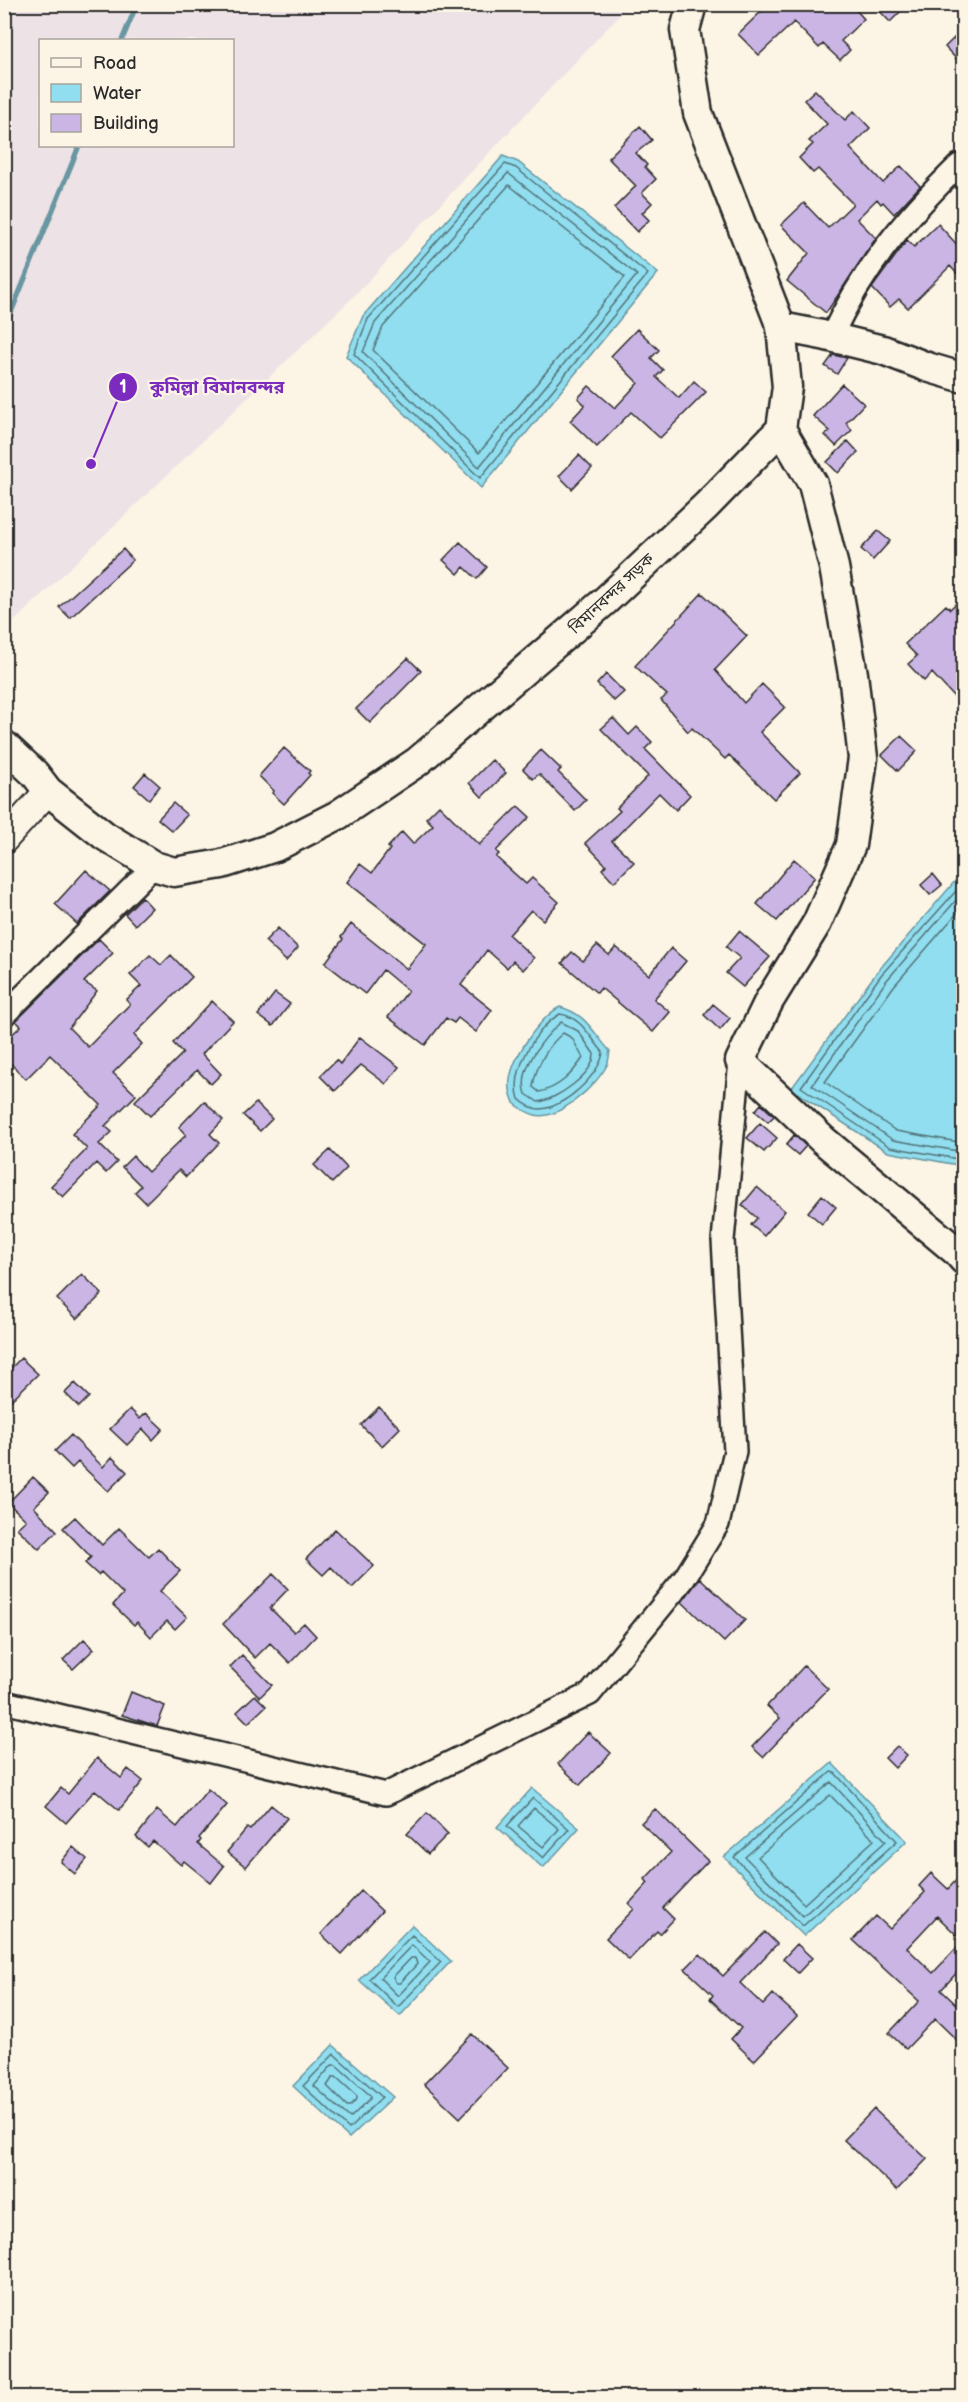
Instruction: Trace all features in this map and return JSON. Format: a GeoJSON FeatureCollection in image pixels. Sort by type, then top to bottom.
{"type":"FeatureCollection","features":[{"type":"Feature","properties":{"kind":"main road"},"geometry":{"type":"LineString","coordinates":[[692,4],[685,30],[698,113],[781,327],[787,387],[781,429],[813,484],[831,557],[853,674],[863,758],[851,845],[817,923],[769,1001],[740,1061],[823,1140],[956,1251],[963,1260]]}},
{"type":"Feature","properties":{"kind":"main road"},"geometry":{"type":"LineString","coordinates":[[781,327],[883,350],[927,368],[963,378]]}},
{"type":"Feature","properties":{"kind":"main road","name":"বিমানবন্দর সড়ক"},"geometry":{"type":"LineString","coordinates":[[4,745],[35,774],[48,791],[105,836],[154,866],[174,872],[222,864],[275,847],[338,815],[417,762],[605,601],[706,506],[781,429]]}},
{"type":"Feature","properties":{"kind":"street"},"geometry":{"type":"LineString","coordinates":[[831,337],[849,299],[874,260],[926,197],[959,165],[963,165]]}},
{"type":"Feature","properties":{"kind":"street"},"geometry":{"type":"LineString","coordinates":[[4,840],[48,791]]}},
{"type":"Feature","properties":{"kind":"street"},"geometry":{"type":"LineString","coordinates":[[4,1015],[154,866]]}},
{"type":"Feature","properties":{"kind":"street"},"geometry":{"type":"LineString","coordinates":[[4,1702],[386,1794],[590,1694],[684,1578],[718,1524],[735,1451],[723,1240],[740,1061]]}},
{"type":"Feature","properties":{"kind":"shaded area"},"geometry":{"type":"Polygon","coordinates":[[[5,4],[629,5],[352,298],[5,630],[5,4]]]}},
{"type":"Feature","properties":{"kind":"water"},"geometry":{"type":"Polygon","coordinates":[[[503,156],[518,162],[658,273],[481,488],[346,356],[363,316],[503,156]]]}},
{"type":"Feature","properties":{"kind":"water"},"geometry":{"type":"Polygon","coordinates":[[[963,875],[963,1166],[888,1152],[791,1089],[877,972],[956,880],[963,875]]]}},
{"type":"Feature","properties":{"kind":"water"},"geometry":{"type":"Polygon","coordinates":[[[560,1007],[577,1014],[589,1025],[610,1051],[608,1062],[595,1082],[566,1107],[544,1115],[535,1115],[514,1103],[510,1091],[510,1079],[519,1055],[534,1031],[560,1007]]]}},
{"type":"Feature","properties":{"kind":"water"},"geometry":{"type":"Polygon","coordinates":[[[832,1763],[907,1841],[804,1936],[724,1857],[832,1763]]]}},
{"type":"Feature","properties":{"kind":"water"},"geometry":{"type":"Polygon","coordinates":[[[532,1788],[579,1828],[543,1868],[497,1827],[532,1788]]]}},
{"type":"Feature","properties":{"kind":"water"},"geometry":{"type":"Polygon","coordinates":[[[412,1925],[451,1961],[400,2016],[359,1980],[412,1925]]]}},
{"type":"Feature","properties":{"kind":"water"},"geometry":{"type":"Polygon","coordinates":[[[333,2045],[393,2097],[349,2138],[293,2086],[333,2045]]]}},
{"type":"Feature","properties":{"kind":"building"},"geometry":{"type":"Polygon","coordinates":[[[769,4],[851,4],[864,19],[841,41],[850,50],[840,60],[823,44],[819,48],[794,22],[759,55],[738,34],[769,4]]]}},
{"type":"Feature","properties":{"kind":"building"},"geometry":{"type":"Polygon","coordinates":[[[873,4],[892,4],[900,12],[890,22],[873,4]]]}},
{"type":"Feature","properties":{"kind":"building"},"geometry":{"type":"Polygon","coordinates":[[[963,29],[963,66],[945,47],[963,29]]]}},
{"type":"Feature","properties":{"kind":"building"},"geometry":{"type":"Polygon","coordinates":[[[815,90],[845,120],[854,111],[870,128],[850,148],[883,183],[901,166],[920,186],[894,214],[877,199],[857,219],[876,238],[826,313],[787,281],[809,253],[781,225],[804,203],[828,228],[853,204],[818,169],[813,173],[799,158],[813,144],[809,141],[827,124],[804,100],[815,90]]]}},
{"type":"Feature","properties":{"kind":"building"},"geometry":{"type":"Polygon","coordinates":[[[640,126],[652,140],[636,153],[656,179],[642,193],[652,203],[642,213],[649,220],[637,232],[614,208],[636,186],[608,158],[640,126]]]}},
{"type":"Feature","properties":{"kind":"building"},"geometry":{"type":"Polygon","coordinates":[[[938,224],[963,251],[963,280],[950,266],[908,308],[899,299],[890,307],[872,288],[907,240],[914,247],[938,224]]]}},
{"type":"Feature","properties":{"kind":"building"},"geometry":{"type":"Polygon","coordinates":[[[637,329],[659,350],[651,358],[663,370],[656,377],[679,398],[694,381],[706,392],[660,438],[631,412],[597,447],[570,421],[585,405],[578,398],[589,386],[615,408],[638,383],[611,356],[637,329]]]}},
{"type":"Feature","properties":{"kind":"building"},"geometry":{"type":"Polygon","coordinates":[[[833,355],[847,358],[837,374],[825,366],[833,355]]]}},
{"type":"Feature","properties":{"kind":"building"},"geometry":{"type":"Polygon","coordinates":[[[842,384],[864,404],[846,423],[852,430],[836,446],[825,435],[830,431],[813,416],[842,384]]]}},
{"type":"Feature","properties":{"kind":"building"},"geometry":{"type":"Polygon","coordinates":[[[848,441],[858,452],[838,473],[827,462],[848,441]]]}},
{"type":"Feature","properties":{"kind":"building"},"geometry":{"type":"Polygon","coordinates":[[[579,455],[592,468],[572,489],[559,476],[579,455]]]}},
{"type":"Feature","properties":{"kind":"building"},"geometry":{"type":"Polygon","coordinates":[[[878,531],[890,541],[873,560],[861,549],[878,531]]]}},
{"type":"Feature","properties":{"kind":"building"},"geometry":{"type":"Polygon","coordinates":[[[460,542],[487,567],[477,579],[464,567],[458,574],[443,560],[460,542]]]}},
{"type":"Feature","properties":{"kind":"building"},"geometry":{"type":"Polygon","coordinates":[[[123,549],[133,560],[70,618],[59,607],[123,549]]]}},
{"type":"Feature","properties":{"kind":"building"},"geometry":{"type":"Polygon","coordinates":[[[702,593],[747,636],[715,670],[744,703],[762,684],[785,707],[760,732],[800,773],[774,799],[729,755],[725,759],[692,728],[688,732],[661,700],[667,695],[635,666],[702,593]]]}},
{"type":"Feature","properties":{"kind":"building"},"geometry":{"type":"Polygon","coordinates":[[[963,597],[963,689],[955,698],[932,673],[924,681],[908,664],[917,656],[905,644],[946,605],[950,609],[963,597]]]}},
{"type":"Feature","properties":{"kind":"building"},"geometry":{"type":"Polygon","coordinates":[[[408,658],[421,671],[370,723],[356,709],[408,658]]]}},
{"type":"Feature","properties":{"kind":"building"},"geometry":{"type":"Polygon","coordinates":[[[606,674],[624,692],[614,701],[597,684],[606,674]]]}},
{"type":"Feature","properties":{"kind":"building"},"geometry":{"type":"Polygon","coordinates":[[[613,718],[629,735],[637,727],[652,742],[645,749],[690,795],[676,810],[659,793],[612,841],[634,862],[614,882],[602,869],[606,865],[585,843],[620,811],[617,808],[648,776],[601,729],[613,718]]]}},
{"type":"Feature","properties":{"kind":"building"},"geometry":{"type":"Polygon","coordinates":[[[901,736],[917,751],[898,771],[882,755],[901,736]]]}},
{"type":"Feature","properties":{"kind":"building"},"geometry":{"type":"Polygon","coordinates":[[[284,748],[310,771],[308,773],[310,775],[284,804],[259,776],[284,748]]]}},
{"type":"Feature","properties":{"kind":"building"},"geometry":{"type":"Polygon","coordinates":[[[541,750],[561,769],[558,772],[586,800],[575,811],[539,774],[533,779],[523,769],[541,750]]]}},
{"type":"Feature","properties":{"kind":"building"},"geometry":{"type":"Polygon","coordinates":[[[492,760],[506,773],[482,797],[469,783],[492,760]]]}},
{"type":"Feature","properties":{"kind":"building"},"geometry":{"type":"Polygon","coordinates":[[[145,773],[160,786],[149,799],[134,786],[145,773]]]}},
{"type":"Feature","properties":{"kind":"building"},"geometry":{"type":"Polygon","coordinates":[[[173,803],[187,815],[172,831],[158,819],[173,803]]]}},
{"type":"Feature","properties":{"kind":"building"},"geometry":{"type":"Polygon","coordinates":[[[439,805],[479,845],[518,806],[530,817],[496,851],[499,854],[496,857],[526,884],[532,878],[559,902],[543,920],[531,910],[509,935],[534,958],[523,970],[513,961],[507,968],[487,950],[461,985],[492,1010],[476,1032],[458,1018],[454,1023],[446,1018],[425,1045],[388,1017],[408,991],[383,970],[365,994],[325,963],[351,924],[407,969],[426,944],[347,882],[360,864],[372,873],[390,849],[388,847],[402,832],[413,844],[433,825],[426,818],[439,805]]]}},
{"type":"Feature","properties":{"kind":"building"},"geometry":{"type":"Polygon","coordinates":[[[794,859],[815,877],[777,921],[757,904],[794,859]]]}},
{"type":"Feature","properties":{"kind":"building"},"geometry":{"type":"Polygon","coordinates":[[[86,870],[110,891],[77,924],[55,904],[86,870]]]}},
{"type":"Feature","properties":{"kind":"building"},"geometry":{"type":"Polygon","coordinates":[[[933,874],[942,885],[930,895],[921,885],[933,874]]]}},
{"type":"Feature","properties":{"kind":"building"},"geometry":{"type":"Polygon","coordinates":[[[142,897],[152,908],[135,925],[125,914],[142,897]]]}},
{"type":"Feature","properties":{"kind":"building"},"geometry":{"type":"Polygon","coordinates":[[[278,928],[298,948],[286,961],[265,941],[278,928]]]}},
{"type":"Feature","properties":{"kind":"building"},"geometry":{"type":"Polygon","coordinates":[[[739,931],[770,957],[743,987],[726,973],[740,958],[726,947],[739,931]]]}},
{"type":"Feature","properties":{"kind":"building"},"geometry":{"type":"Polygon","coordinates":[[[99,939],[113,953],[84,982],[97,991],[69,1028],[88,1047],[130,1004],[126,1000],[141,986],[130,975],[150,955],[161,965],[171,955],[192,977],[134,1035],[142,1044],[113,1073],[136,1095],[105,1126],[112,1132],[99,1144],[117,1162],[106,1173],[96,1163],[63,1197],[51,1186],[87,1149],[72,1134],[101,1105],[50,1055],[26,1079],[4,1057],[4,1042],[21,1026],[16,1021],[99,939]]]}},
{"type":"Feature","properties":{"kind":"building"},"geometry":{"type":"Polygon","coordinates":[[[597,945],[609,955],[616,947],[649,975],[671,948],[686,961],[654,999],[670,1012],[653,1032],[601,988],[597,993],[562,963],[572,952],[583,961],[597,945]]]}},
{"type":"Feature","properties":{"kind":"building"},"geometry":{"type":"Polygon","coordinates":[[[275,993],[290,1004],[273,1026],[258,1015],[275,993]]]}},
{"type":"Feature","properties":{"kind":"building"},"geometry":{"type":"Polygon","coordinates":[[[212,1001],[233,1021],[202,1054],[221,1074],[211,1084],[197,1070],[150,1116],[135,1101],[183,1053],[173,1043],[212,1001]]]}},
{"type":"Feature","properties":{"kind":"building"},"geometry":{"type":"Polygon","coordinates":[[[713,1004],[730,1018],[720,1030],[704,1015],[713,1004]]]}},
{"type":"Feature","properties":{"kind":"building"},"geometry":{"type":"Polygon","coordinates":[[[360,1037],[399,1067],[386,1084],[361,1065],[335,1091],[320,1076],[336,1060],[340,1064],[360,1037]]]}},
{"type":"Feature","properties":{"kind":"building"},"geometry":{"type":"Polygon","coordinates":[[[204,1101],[223,1120],[210,1134],[219,1143],[186,1177],[179,1170],[146,1203],[135,1192],[141,1186],[122,1167],[133,1156],[148,1172],[186,1135],[179,1127],[204,1101]]]}},
{"type":"Feature","properties":{"kind":"building"},"geometry":{"type":"Polygon","coordinates":[[[256,1103],[272,1119],[260,1131],[243,1115],[256,1103]]]}},
{"type":"Feature","properties":{"kind":"building"},"geometry":{"type":"Polygon","coordinates":[[[761,1104],[774,1116],[768,1122],[755,1111],[761,1104]]]}},
{"type":"Feature","properties":{"kind":"building"},"geometry":{"type":"Polygon","coordinates":[[[760,1123],[777,1138],[764,1152],[747,1138],[760,1123]]]}},
{"type":"Feature","properties":{"kind":"building"},"geometry":{"type":"Polygon","coordinates":[[[794,1135],[806,1146],[798,1155],[786,1145],[794,1135]]]}},
{"type":"Feature","properties":{"kind":"building"},"geometry":{"type":"Polygon","coordinates":[[[330,1150],[347,1168],[332,1183],[314,1165],[330,1150]]]}},
{"type":"Feature","properties":{"kind":"building"},"geometry":{"type":"Polygon","coordinates":[[[757,1187],[785,1211],[764,1236],[751,1225],[757,1218],[742,1205],[757,1187]]]}},
{"type":"Feature","properties":{"kind":"building"},"geometry":{"type":"Polygon","coordinates":[[[822,1195],[836,1207],[822,1224],[808,1212],[822,1195]]]}},
{"type":"Feature","properties":{"kind":"building"},"geometry":{"type":"Polygon","coordinates":[[[82,1274],[102,1294],[77,1319],[57,1299],[82,1274]]]}},
{"type":"Feature","properties":{"kind":"building"},"geometry":{"type":"Polygon","coordinates":[[[21,1358],[38,1374],[4,1407],[4,1375],[21,1358]]]}},
{"type":"Feature","properties":{"kind":"building"},"geometry":{"type":"Polygon","coordinates":[[[75,1383],[89,1397],[79,1407],[65,1393],[75,1383]]]}},
{"type":"Feature","properties":{"kind":"building"},"geometry":{"type":"Polygon","coordinates":[[[379,1407],[400,1428],[382,1446],[361,1425],[379,1407]]]}},
{"type":"Feature","properties":{"kind":"building"},"geometry":{"type":"Polygon","coordinates":[[[130,1409],[140,1419],[146,1413],[163,1429],[153,1440],[143,1429],[127,1445],[110,1429],[130,1409]]]}},
{"type":"Feature","properties":{"kind":"building"},"geometry":{"type":"Polygon","coordinates":[[[71,1435],[103,1467],[112,1457],[127,1472],[108,1491],[78,1462],[72,1468],[55,1451],[71,1435]]]}},
{"type":"Feature","properties":{"kind":"building"},"geometry":{"type":"Polygon","coordinates":[[[33,1477],[49,1492],[34,1507],[57,1531],[39,1549],[17,1528],[26,1520],[8,1503],[33,1477]]]}},
{"type":"Feature","properties":{"kind":"building"},"geometry":{"type":"Polygon","coordinates":[[[75,1517],[102,1545],[119,1528],[149,1557],[158,1548],[180,1571],[160,1591],[187,1617],[175,1629],[167,1621],[151,1637],[137,1622],[134,1625],[113,1605],[123,1594],[101,1572],[98,1575],[85,1563],[91,1557],[63,1528],[75,1517]]]}},
{"type":"Feature","properties":{"kind":"building"},"geometry":{"type":"Polygon","coordinates":[[[335,1529],[374,1566],[352,1588],[331,1567],[323,1575],[306,1559],[335,1529]]]}},
{"type":"Feature","properties":{"kind":"building"},"geometry":{"type":"Polygon","coordinates":[[[273,1574],[288,1589],[270,1608],[294,1632],[304,1623],[316,1636],[290,1663],[270,1643],[255,1658],[223,1624],[273,1574]]]}},
{"type":"Feature","properties":{"kind":"building"},"geometry":{"type":"Polygon","coordinates":[[[700,1578],[745,1620],[724,1642],[682,1602],[700,1578]]]}},
{"type":"Feature","properties":{"kind":"building"},"geometry":{"type":"Polygon","coordinates":[[[84,1639],[94,1649],[73,1669],[63,1660],[84,1639]]]}},
{"type":"Feature","properties":{"kind":"building"},"geometry":{"type":"Polygon","coordinates":[[[242,1655],[272,1685],[260,1697],[230,1667],[242,1655]]]}},
{"type":"Feature","properties":{"kind":"building"},"geometry":{"type":"Polygon","coordinates":[[[804,1666],[828,1689],[763,1757],[752,1747],[780,1718],[767,1706],[804,1666]]]}},
{"type":"Feature","properties":{"kind":"building"},"geometry":{"type":"Polygon","coordinates":[[[131,1692],[165,1706],[157,1726],[122,1715],[131,1692]]]}},
{"type":"Feature","properties":{"kind":"building"},"geometry":{"type":"Polygon","coordinates":[[[255,1695],[266,1706],[248,1723],[237,1712],[255,1695]]]}},
{"type":"Feature","properties":{"kind":"building"},"geometry":{"type":"Polygon","coordinates":[[[588,1732],[611,1753],[580,1785],[558,1764],[588,1732]]]}},
{"type":"Feature","properties":{"kind":"building"},"geometry":{"type":"Polygon","coordinates":[[[897,1746],[907,1755],[895,1768],[885,1758],[897,1746]]]}},
{"type":"Feature","properties":{"kind":"building"},"geometry":{"type":"Polygon","coordinates":[[[97,1758],[121,1778],[128,1769],[143,1781],[119,1810],[95,1790],[66,1823],[46,1806],[61,1788],[68,1794],[97,1758]]]}},
{"type":"Feature","properties":{"kind":"building"},"geometry":{"type":"Polygon","coordinates":[[[208,1789],[227,1805],[199,1838],[201,1840],[198,1844],[224,1866],[211,1883],[184,1861],[181,1865],[153,1841],[148,1847],[136,1837],[157,1810],[177,1827],[208,1789]]]}},
{"type":"Feature","properties":{"kind":"building"},"geometry":{"type":"Polygon","coordinates":[[[271,1805],[287,1818],[246,1867],[227,1852],[247,1828],[250,1830],[271,1805]]]}},
{"type":"Feature","properties":{"kind":"building"},"geometry":{"type":"Polygon","coordinates":[[[655,1809],[708,1861],[663,1908],[674,1919],[660,1934],[657,1931],[629,1960],[606,1938],[634,1909],[629,1904],[648,1883],[645,1879],[671,1852],[641,1823],[655,1809]]]}},
{"type":"Feature","properties":{"kind":"building"},"geometry":{"type":"Polygon","coordinates":[[[427,1813],[448,1834],[428,1854],[407,1834],[427,1813]]]}},
{"type":"Feature","properties":{"kind":"building"},"geometry":{"type":"Polygon","coordinates":[[[73,1847],[87,1859],[75,1874],[61,1862],[73,1847]]]}},
{"type":"Feature","properties":{"kind":"building"},"geometry":{"type":"Polygon","coordinates":[[[931,1873],[948,1889],[963,1873],[963,1941],[963,1966],[941,1990],[963,2011],[963,2046],[935,2019],[906,2049],[889,2033],[919,2001],[853,1940],[876,1916],[890,1929],[925,1892],[919,1886],[931,1873]],[[937,1916],[907,1948],[933,1973],[963,1941],[937,1916]]]}},
{"type":"Feature","properties":{"kind":"building"},"geometry":{"type":"Polygon","coordinates":[[[361,1891],[382,1911],[342,1954],[321,1934],[361,1891]]]}},
{"type":"Feature","properties":{"kind":"building"},"geometry":{"type":"Polygon","coordinates":[[[765,1932],[777,1944],[740,1983],[763,2005],[773,1994],[797,2016],[754,2061],[731,2039],[741,2028],[710,1999],[713,1995],[685,1969],[700,1954],[723,1976],[765,1932]]]}},
{"type":"Feature","properties":{"kind":"building"},"geometry":{"type":"Polygon","coordinates":[[[797,1944],[812,1958],[798,1973],[783,1959],[797,1944]]]}},
{"type":"Feature","properties":{"kind":"building"},"geometry":{"type":"Polygon","coordinates":[[[472,2034],[508,2068],[460,2118],[424,2084],[472,2034]]]}},
{"type":"Feature","properties":{"kind":"building"},"geometry":{"type":"Polygon","coordinates":[[[874,2109],[927,2159],[897,2190],[844,2140],[874,2109]]]}},
{"type":"Feature","properties":{"kind":"waterway"},"geometry":{"type":"LineString","coordinates":[[122,39],[137,4]]}},
{"type":"Feature","properties":{"kind":"waterway"},"geometry":{"type":"LineString","coordinates":[[4,330],[79,147]]}},
{"type":"Feature","properties":{"kind":"place","name":"কুমিল্লা বিমানবন্দর"},"geometry":{"type":"Point","coordinates":[91,464]}}]}
